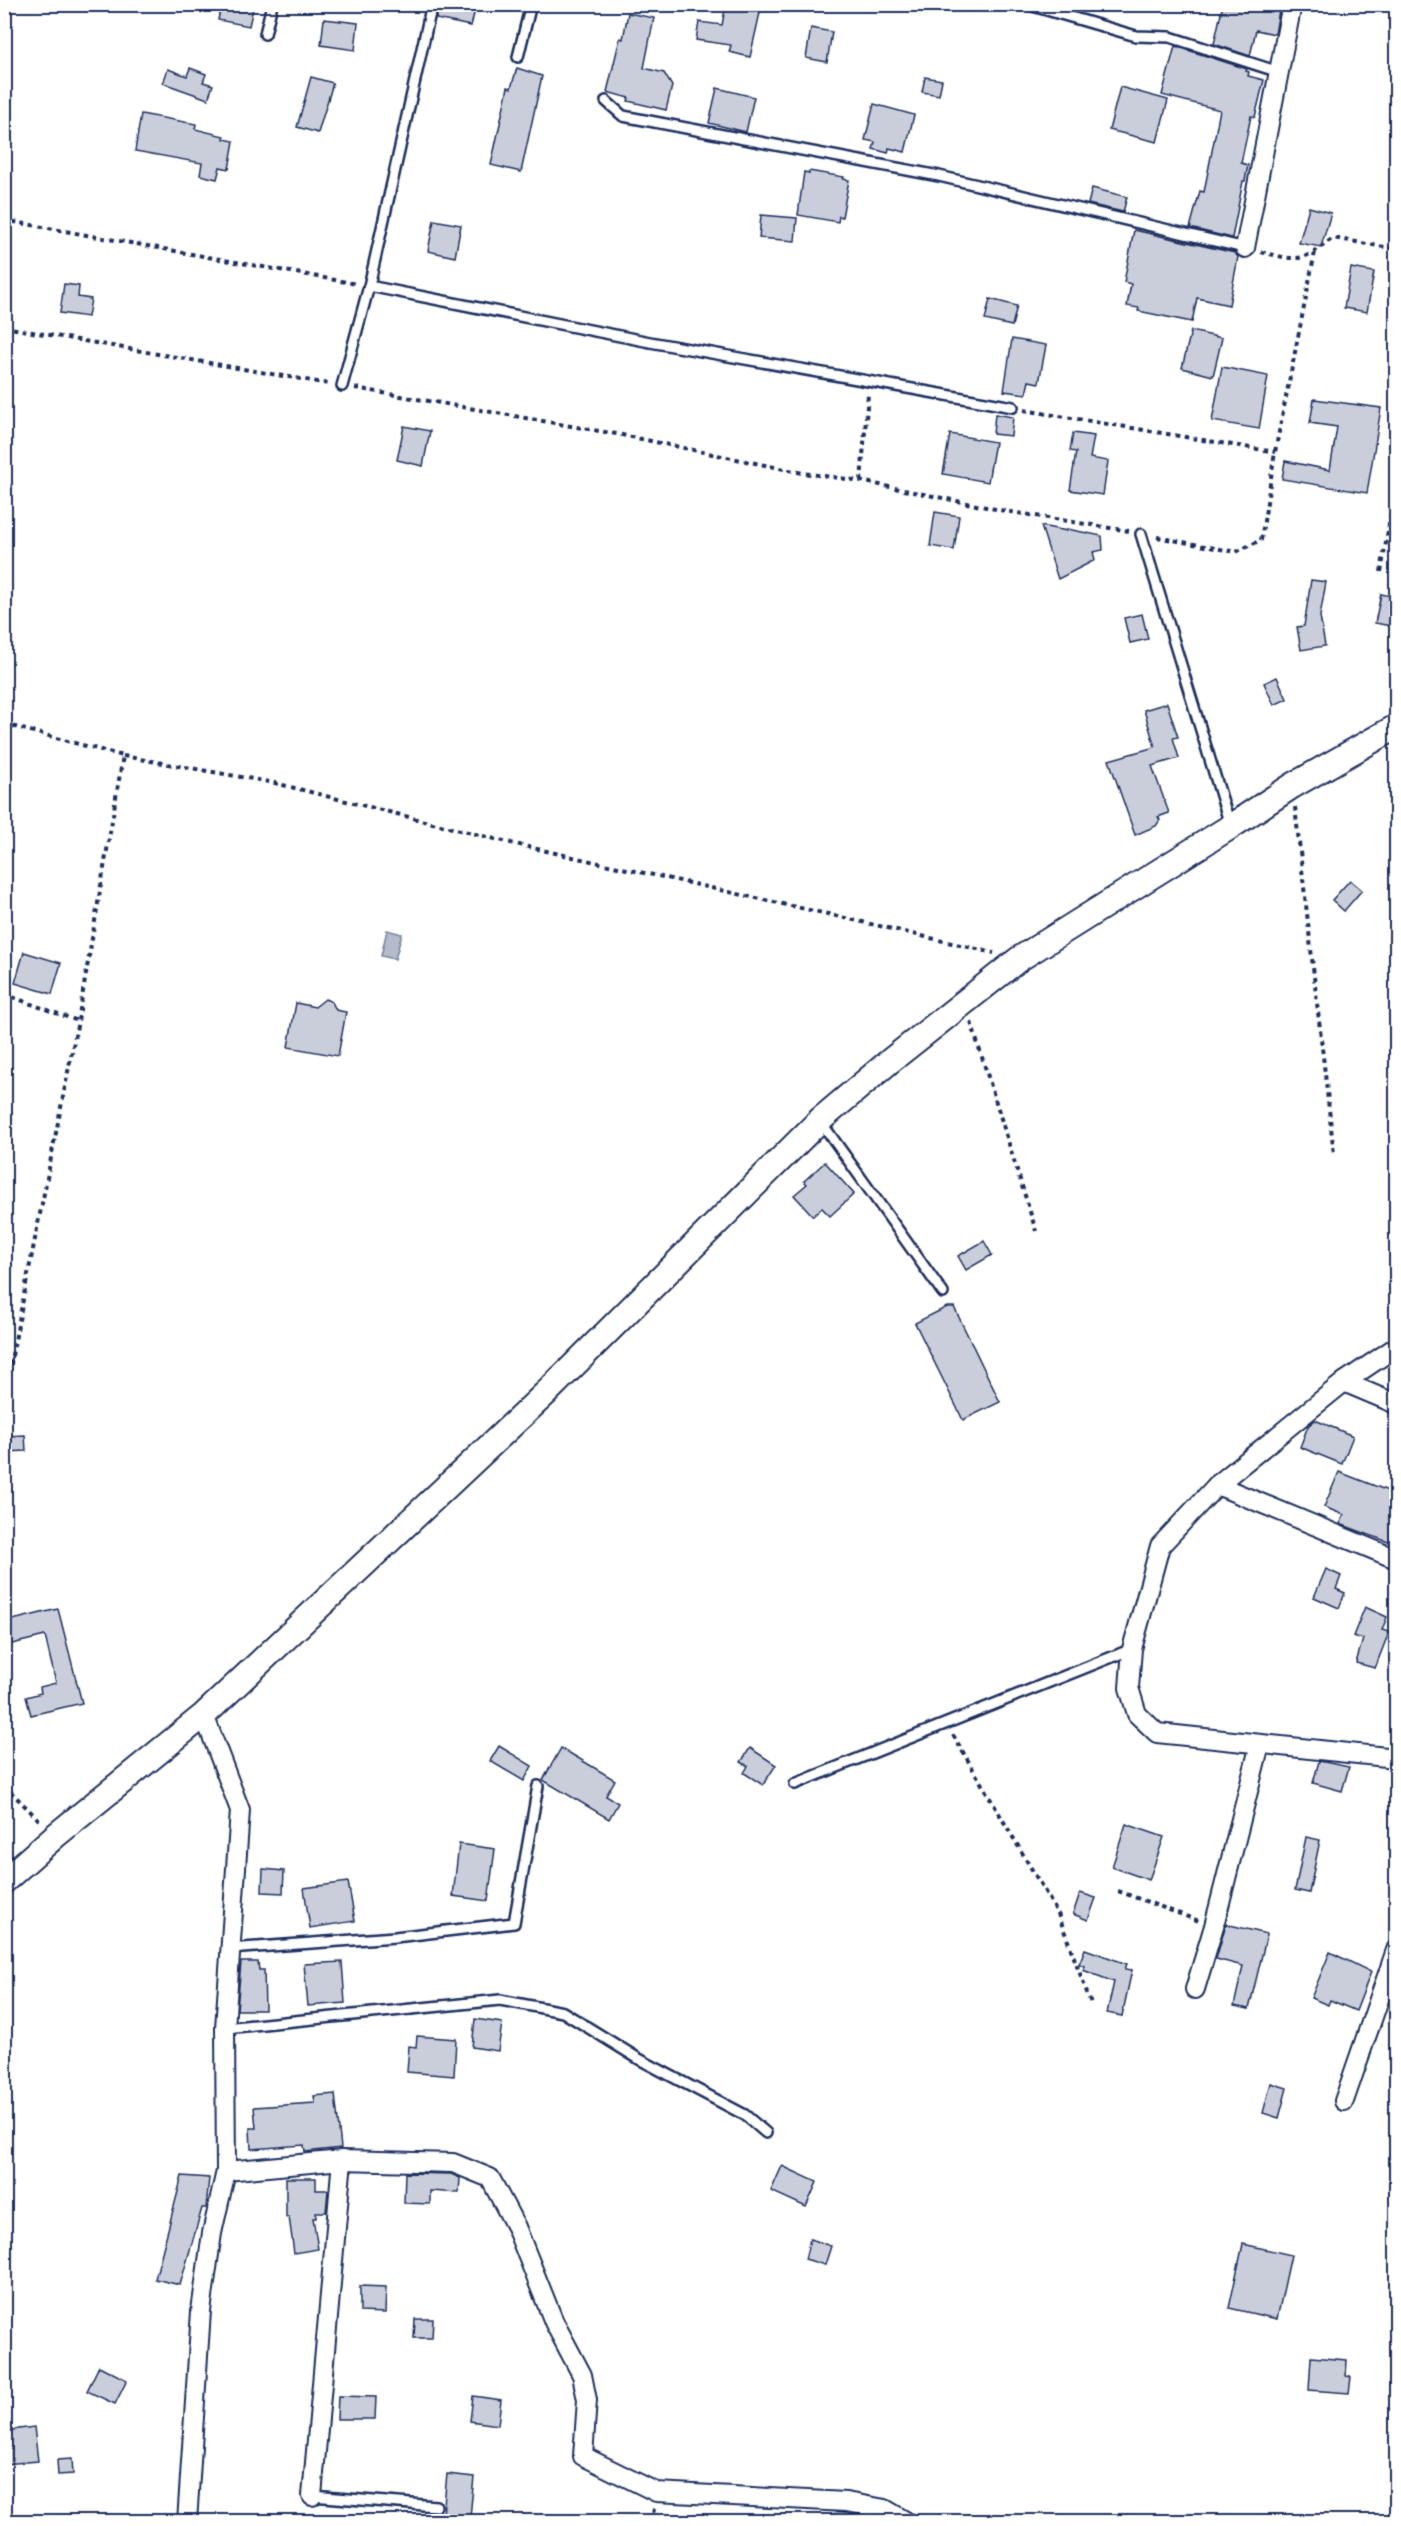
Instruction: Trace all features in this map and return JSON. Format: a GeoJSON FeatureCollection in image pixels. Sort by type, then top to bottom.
{"type":"FeatureCollection","features":[{"type":"Feature","properties":{"kind":"street"},"geometry":{"type":"LineString","coordinates":[[1245,248],[1292,4]]}},
{"type":"Feature","properties":{"kind":"street"},"geometry":{"type":"LineString","coordinates":[[4,1881],[55,1836],[204,1714],[546,1393],[820,1120],[1019,959],[1292,786],[1396,727]]}},
{"type":"Feature","properties":{"kind":"street"},"geometry":{"type":"LineString","coordinates":[[1396,1347],[1344,1382],[1218,1485],[1160,1546],[1132,1650],[1129,1688],[1137,1714],[1157,1733],[1396,1758]]}},
{"type":"Feature","properties":{"kind":"street"},"geometry":{"type":"LineString","coordinates":[[1344,1382],[1396,1404]]}},
{"type":"Feature","properties":{"kind":"street"},"geometry":{"type":"LineString","coordinates":[[1218,1485],[1396,1559]]}},
{"type":"Feature","properties":{"kind":"street"},"geometry":{"type":"LineString","coordinates":[[187,2522],[201,2311],[212,2233],[226,2171],[225,2028],[240,1810],[204,1714]]}},
{"type":"Feature","properties":{"kind":"street"},"geometry":{"type":"LineString","coordinates":[[1195,1989],[1214,1926],[1260,1744]]}},
{"type":"Feature","properties":{"kind":"street"},"geometry":{"type":"LineString","coordinates":[[1344,2101],[1396,1950]]}},
{"type":"Feature","properties":{"kind":"street"},"geometry":{"type":"LineString","coordinates":[[226,2171],[342,2160],[453,2163],[490,2178],[516,2227],[554,2322],[582,2375],[587,2400],[583,2456],[656,2492],[846,2502],[885,2509],[907,2522]]}},
{"type":"Feature","properties":{"kind":"street"},"geometry":{"type":"LineString","coordinates":[[312,2496],[342,2160]]}},
{"type":"Feature","properties":{"kind":"lane"},"geometry":{"type":"LineString","coordinates":[[265,34],[272,4]]}},
{"type":"Feature","properties":{"kind":"lane"},"geometry":{"type":"LineString","coordinates":[[342,386],[369,286],[432,4]]}},
{"type":"Feature","properties":{"kind":"lane"},"geometry":{"type":"LineString","coordinates":[[518,57],[531,4]]}},
{"type":"Feature","properties":{"kind":"lane"},"geometry":{"type":"LineString","coordinates":[[1026,4],[1136,36],[1170,37],[1279,72]]}},
{"type":"Feature","properties":{"kind":"lane"},"geometry":{"type":"LineString","coordinates":[[606,101],[623,116],[939,176],[1245,248]]}},
{"type":"Feature","properties":{"kind":"lane"},"geometry":{"type":"LineString","coordinates":[[369,286],[650,342],[1013,407]]}},
{"type":"Feature","properties":{"kind":"lane"},"geometry":{"type":"LineString","coordinates":[[1141,534],[1230,827]]}},
{"type":"Feature","properties":{"kind":"lane"},"geometry":{"type":"LineString","coordinates":[[820,1120],[943,1293]]}},
{"type":"Feature","properties":{"kind":"lane"},"geometry":{"type":"LineString","coordinates":[[795,1784],[1132,1650]]}},
{"type":"Feature","properties":{"kind":"lane"},"geometry":{"type":"LineString","coordinates":[[229,1949],[395,1937],[514,1923],[538,1786]]}},
{"type":"Feature","properties":{"kind":"lane"},"geometry":{"type":"LineString","coordinates":[[225,2028],[500,2000],[563,2012],[639,2059],[745,2115],[766,2133]]}},
{"type":"Feature","properties":{"kind":"lane"},"geometry":{"type":"LineString","coordinates":[[312,2496],[436,2506]]}},
{"type":"Feature","properties":{"kind":"path"},"geometry":{"type":"LineString","coordinates":[[1245,248],[1295,260],[1315,252],[1333,238],[1396,249]]}},
{"type":"Feature","properties":{"kind":"path"},"geometry":{"type":"LineString","coordinates":[[4,327],[622,435],[803,473],[1236,552],[1261,540],[1275,452],[1315,252]]}},
{"type":"Feature","properties":{"kind":"path"},"geometry":{"type":"LineString","coordinates":[[861,482],[868,391]]}},
{"type":"Feature","properties":{"kind":"path"},"geometry":{"type":"LineString","coordinates":[[1381,572],[1396,483]]}},
{"type":"Feature","properties":{"kind":"path"},"geometry":{"type":"LineString","coordinates":[[4,724],[123,756],[275,783],[515,844],[1019,959]]}},
{"type":"Feature","properties":{"kind":"path"},"geometry":{"type":"LineString","coordinates":[[4,1396],[78,1021],[123,756]]}},
{"type":"Feature","properties":{"kind":"path"},"geometry":{"type":"LineString","coordinates":[[1292,786],[1334,1154]]}},
{"type":"Feature","properties":{"kind":"path"},"geometry":{"type":"LineString","coordinates":[[4,994],[78,1021]]}},
{"type":"Feature","properties":{"kind":"path"},"geometry":{"type":"LineString","coordinates":[[964,1002],[1036,1231]]}},
{"type":"Feature","properties":{"kind":"path"},"geometry":{"type":"LineString","coordinates":[[947,1724],[1058,1914],[1092,2006]]}},
{"type":"Feature","properties":{"kind":"path"},"geometry":{"type":"LineString","coordinates":[[4,1785],[55,1836]]}},
{"type":"Feature","properties":{"kind":"path"},"geometry":{"type":"LineString","coordinates":[[1119,1891],[1214,1926]]}},
{"type":"Feature","properties":{"kind":"water"},"geometry":{"type":"Polygon","coordinates":[[[387,930],[402,934],[395,959],[381,956],[387,930]]]}},
{"type":"Feature","properties":{"kind":"building"},"geometry":{"type":"Polygon","coordinates":[[[221,4],[254,4],[249,26],[218,20],[221,4]]]}},
{"type":"Feature","properties":{"kind":"building"},"geometry":{"type":"Polygon","coordinates":[[[439,4],[472,4],[471,9],[475,10],[471,26],[436,19],[439,4]]]}},
{"type":"Feature","properties":{"kind":"building"},"geometry":{"type":"Polygon","coordinates":[[[726,4],[762,4],[750,57],[729,52],[731,45],[696,40],[699,22],[722,25],[726,4]]]}},
{"type":"Feature","properties":{"kind":"building"},"geometry":{"type":"Polygon","coordinates":[[[1223,4],[1280,4],[1275,34],[1256,30],[1250,56],[1214,44],[1223,4]]]}},
{"type":"Feature","properties":{"kind":"building"},"geometry":{"type":"Polygon","coordinates":[[[628,13],[654,18],[644,68],[664,73],[672,86],[666,110],[628,101],[629,98],[607,92],[620,38],[623,39],[628,13]]]}},
{"type":"Feature","properties":{"kind":"building"},"geometry":{"type":"Polygon","coordinates":[[[324,19],[358,23],[355,50],[321,45],[324,19]]]}},
{"type":"Feature","properties":{"kind":"building"},"geometry":{"type":"Polygon","coordinates":[[[811,28],[832,32],[827,62],[806,58],[811,28]]]}},
{"type":"Feature","properties":{"kind":"building"},"geometry":{"type":"Polygon","coordinates":[[[1175,46],[1247,69],[1248,76],[1264,80],[1255,117],[1251,116],[1241,163],[1248,165],[1232,238],[1190,228],[1200,191],[1204,192],[1220,110],[1162,95],[1175,46]]]}},
{"type":"Feature","properties":{"kind":"building"},"geometry":{"type":"Polygon","coordinates":[[[190,68],[206,74],[203,82],[213,85],[208,99],[163,83],[168,69],[187,76],[190,68]]]}},
{"type":"Feature","properties":{"kind":"building"},"geometry":{"type":"Polygon","coordinates":[[[517,68],[542,76],[521,172],[491,165],[508,87],[511,88],[517,68]]]}},
{"type":"Feature","properties":{"kind":"building"},"geometry":{"type":"Polygon","coordinates":[[[311,77],[333,83],[318,133],[297,127],[311,77]]]}},
{"type":"Feature","properties":{"kind":"building"},"geometry":{"type":"Polygon","coordinates":[[[925,77],[942,80],[939,95],[922,92],[925,77]]]}},
{"type":"Feature","properties":{"kind":"building"},"geometry":{"type":"Polygon","coordinates":[[[1120,87],[1168,100],[1157,142],[1109,130],[1120,87]]]}},
{"type":"Feature","properties":{"kind":"building"},"geometry":{"type":"Polygon","coordinates":[[[717,88],[754,97],[746,132],[709,123],[717,88]]]}},
{"type":"Feature","properties":{"kind":"building"},"geometry":{"type":"Polygon","coordinates":[[[874,104],[914,115],[905,152],[889,148],[888,153],[873,149],[875,142],[865,140],[874,104]]]}},
{"type":"Feature","properties":{"kind":"building"},"geometry":{"type":"Polygon","coordinates":[[[141,114],[196,124],[195,129],[224,136],[224,139],[234,141],[229,169],[220,167],[217,179],[200,175],[202,163],[135,151],[141,114]]]}},
{"type":"Feature","properties":{"kind":"building"},"geometry":{"type":"Polygon","coordinates":[[[809,171],[844,177],[843,179],[849,180],[842,217],[839,216],[838,222],[798,215],[804,172],[809,173],[809,171]]]}},
{"type":"Feature","properties":{"kind":"building"},"geometry":{"type":"Polygon","coordinates":[[[1092,188],[1127,197],[1123,212],[1088,204],[1092,188]]]}},
{"type":"Feature","properties":{"kind":"building"},"geometry":{"type":"Polygon","coordinates":[[[1309,207],[1331,213],[1321,247],[1299,243],[1309,207]]]}},
{"type":"Feature","properties":{"kind":"building"},"geometry":{"type":"Polygon","coordinates":[[[761,215],[797,218],[795,241],[759,238],[761,215]]]}},
{"type":"Feature","properties":{"kind":"building"},"geometry":{"type":"Polygon","coordinates":[[[434,220],[461,225],[455,257],[428,251],[434,220]]]}},
{"type":"Feature","properties":{"kind":"building"},"geometry":{"type":"Polygon","coordinates":[[[1134,230],[1235,253],[1238,257],[1229,305],[1197,298],[1192,322],[1138,311],[1139,308],[1127,306],[1131,284],[1124,282],[1134,230]]]}},
{"type":"Feature","properties":{"kind":"building"},"geometry":{"type":"Polygon","coordinates":[[[1351,268],[1374,272],[1367,312],[1344,308],[1351,268]]]}},
{"type":"Feature","properties":{"kind":"building"},"geometry":{"type":"Polygon","coordinates":[[[64,284],[79,286],[78,297],[91,299],[88,317],[60,313],[64,284]]]}},
{"type":"Feature","properties":{"kind":"building"},"geometry":{"type":"Polygon","coordinates":[[[990,299],[1017,306],[1012,326],[985,320],[990,299]]]}},
{"type":"Feature","properties":{"kind":"building"},"geometry":{"type":"Polygon","coordinates":[[[1191,331],[1222,338],[1213,376],[1182,368],[1191,331]]]}},
{"type":"Feature","properties":{"kind":"building"},"geometry":{"type":"Polygon","coordinates":[[[1012,339],[1046,345],[1039,383],[1029,381],[1026,394],[1004,391],[1012,339]]]}},
{"type":"Feature","properties":{"kind":"building"},"geometry":{"type":"Polygon","coordinates":[[[1222,367],[1268,376],[1259,429],[1212,421],[1222,367]]]}},
{"type":"Feature","properties":{"kind":"building"},"geometry":{"type":"Polygon","coordinates":[[[1314,399],[1381,408],[1367,493],[1282,479],[1285,461],[1330,470],[1337,427],[1310,423],[1314,399]]]}},
{"type":"Feature","properties":{"kind":"building"},"geometry":{"type":"Polygon","coordinates":[[[995,414],[1013,417],[1011,436],[993,434],[995,414]]]}},
{"type":"Feature","properties":{"kind":"building"},"geometry":{"type":"Polygon","coordinates":[[[404,426],[430,431],[423,466],[397,460],[404,426]]]}},
{"type":"Feature","properties":{"kind":"building"},"geometry":{"type":"Polygon","coordinates":[[[1073,433],[1094,436],[1090,458],[1108,461],[1103,495],[1070,490],[1076,452],[1070,451],[1073,433]]]}},
{"type":"Feature","properties":{"kind":"building"},"geometry":{"type":"Polygon","coordinates":[[[950,434],[995,442],[988,482],[943,474],[950,434]]]}},
{"type":"Feature","properties":{"kind":"building"},"geometry":{"type":"Polygon","coordinates":[[[935,512],[959,516],[954,550],[930,546],[935,512]]]}},
{"type":"Feature","properties":{"kind":"building"},"geometry":{"type":"Polygon","coordinates":[[[1041,526],[1102,536],[1103,550],[1093,552],[1095,560],[1058,579],[1041,526]]]}},
{"type":"Feature","properties":{"kind":"building"},"geometry":{"type":"Polygon","coordinates":[[[1311,580],[1326,582],[1320,616],[1325,646],[1301,650],[1297,627],[1304,626],[1311,580]]]}},
{"type":"Feature","properties":{"kind":"building"},"geometry":{"type":"Polygon","coordinates":[[[1381,594],[1396,597],[1396,627],[1375,623],[1381,594]]]}},
{"type":"Feature","properties":{"kind":"building"},"geometry":{"type":"Polygon","coordinates":[[[1142,614],[1148,639],[1130,643],[1124,618],[1142,614]]]}},
{"type":"Feature","properties":{"kind":"building"},"geometry":{"type":"Polygon","coordinates":[[[1277,677],[1287,699],[1274,705],[1264,683],[1277,677]]]}},
{"type":"Feature","properties":{"kind":"building"},"geometry":{"type":"Polygon","coordinates":[[[1167,703],[1178,737],[1173,738],[1179,758],[1152,766],[1169,813],[1158,817],[1160,820],[1156,826],[1135,835],[1109,760],[1155,747],[1144,710],[1167,703]]]}},
{"type":"Feature","properties":{"kind":"building"},"geometry":{"type":"Polygon","coordinates":[[[1350,880],[1362,890],[1344,911],[1332,900],[1350,880]]]}},
{"type":"Feature","properties":{"kind":"building"},"geometry":{"type":"Polygon","coordinates":[[[24,952],[61,963],[52,994],[15,983],[24,952]]]}},
{"type":"Feature","properties":{"kind":"building"},"geometry":{"type":"Polygon","coordinates":[[[325,999],[332,1002],[336,1010],[346,1012],[338,1056],[288,1047],[296,1003],[315,1007],[325,999]]]}},
{"type":"Feature","properties":{"kind":"building"},"geometry":{"type":"Polygon","coordinates":[[[825,1162],[854,1194],[830,1216],[822,1208],[813,1216],[794,1195],[807,1184],[804,1181],[825,1162]]]}},
{"type":"Feature","properties":{"kind":"building"},"geometry":{"type":"Polygon","coordinates":[[[984,1241],[992,1255],[966,1270],[958,1256],[984,1241]]]}},
{"type":"Feature","properties":{"kind":"building"},"geometry":{"type":"Polygon","coordinates":[[[947,1307],[954,1307],[1000,1402],[963,1420],[915,1323],[947,1307]]]}},
{"type":"Feature","properties":{"kind":"building"},"geometry":{"type":"Polygon","coordinates":[[[1315,1420],[1353,1436],[1342,1464],[1300,1447],[1308,1426],[1315,1420]]]}},
{"type":"Feature","properties":{"kind":"building"},"geometry":{"type":"Polygon","coordinates":[[[25,1435],[26,1451],[7,1452],[6,1436],[25,1435]]]}},
{"type":"Feature","properties":{"kind":"building"},"geometry":{"type":"Polygon","coordinates":[[[1339,1472],[1396,1494],[1396,1529],[1391,1543],[1340,1524],[1344,1515],[1324,1507],[1339,1472]]]}},
{"type":"Feature","properties":{"kind":"building"},"geometry":{"type":"Polygon","coordinates":[[[1326,1569],[1341,1576],[1336,1589],[1345,1593],[1339,1608],[1314,1597],[1326,1569]]]}},
{"type":"Feature","properties":{"kind":"building"},"geometry":{"type":"Polygon","coordinates":[[[1365,1607],[1387,1617],[1382,1630],[1389,1632],[1375,1668],[1356,1663],[1363,1639],[1353,1636],[1365,1607]]]}},
{"type":"Feature","properties":{"kind":"building"},"geometry":{"type":"Polygon","coordinates":[[[58,1609],[82,1703],[31,1715],[26,1697],[41,1693],[40,1687],[56,1683],[45,1636],[4,1646],[4,1622],[58,1609]]]}},
{"type":"Feature","properties":{"kind":"building"},"geometry":{"type":"Polygon","coordinates":[[[499,1746],[532,1766],[524,1781],[490,1761],[499,1746]]]}},
{"type":"Feature","properties":{"kind":"building"},"geometry":{"type":"Polygon","coordinates":[[[561,1748],[615,1780],[606,1796],[618,1803],[609,1819],[543,1780],[561,1748]]]}},
{"type":"Feature","properties":{"kind":"building"},"geometry":{"type":"Polygon","coordinates":[[[750,1748],[776,1765],[763,1785],[744,1773],[748,1766],[741,1762],[750,1748]]]}},
{"type":"Feature","properties":{"kind":"building"},"geometry":{"type":"Polygon","coordinates":[[[1319,1761],[1349,1767],[1342,1791],[1313,1783],[1319,1761]]]}},
{"type":"Feature","properties":{"kind":"building"},"geometry":{"type":"Polygon","coordinates":[[[1126,1824],[1164,1837],[1149,1880],[1112,1867],[1126,1824]]]}},
{"type":"Feature","properties":{"kind":"building"},"geometry":{"type":"Polygon","coordinates":[[[1306,1837],[1320,1840],[1309,1893],[1295,1890],[1306,1837]]]}},
{"type":"Feature","properties":{"kind":"building"},"geometry":{"type":"Polygon","coordinates":[[[459,1844],[495,1849],[488,1901],[453,1896],[459,1844]]]}},
{"type":"Feature","properties":{"kind":"building"},"geometry":{"type":"Polygon","coordinates":[[[263,1869],[284,1871],[283,1893],[262,1892],[263,1869]]]}},
{"type":"Feature","properties":{"kind":"building"},"geometry":{"type":"Polygon","coordinates":[[[348,1882],[355,1921],[310,1928],[304,1888],[348,1882]]]}},
{"type":"Feature","properties":{"kind":"building"},"geometry":{"type":"Polygon","coordinates":[[[1080,1893],[1096,1898],[1088,1920],[1073,1914],[1080,1893]]]}},
{"type":"Feature","properties":{"kind":"building"},"geometry":{"type":"Polygon","coordinates":[[[1226,1924],[1267,1934],[1249,2009],[1234,2006],[1243,1966],[1216,1959],[1226,1924]]]}},
{"type":"Feature","properties":{"kind":"building"},"geometry":{"type":"Polygon","coordinates":[[[1085,1949],[1127,1964],[1125,1969],[1132,1970],[1122,2016],[1107,2013],[1114,1982],[1083,1970],[1085,1966],[1079,1964],[1085,1949]]]}},
{"type":"Feature","properties":{"kind":"building"},"geometry":{"type":"Polygon","coordinates":[[[1330,1952],[1371,1972],[1356,2011],[1330,2000],[1328,2005],[1311,1998],[1330,1952]]]}},
{"type":"Feature","properties":{"kind":"building"},"geometry":{"type":"Polygon","coordinates":[[[241,1962],[258,1962],[259,1970],[264,1970],[265,2010],[237,2010],[241,1962]]]}},
{"type":"Feature","properties":{"kind":"building"},"geometry":{"type":"Polygon","coordinates":[[[342,1962],[345,2003],[308,2006],[304,1964],[342,1962]]]}},
{"type":"Feature","properties":{"kind":"building"},"geometry":{"type":"Polygon","coordinates":[[[475,2019],[502,2023],[498,2051],[472,2047],[475,2019]]]}},
{"type":"Feature","properties":{"kind":"building"},"geometry":{"type":"Polygon","coordinates":[[[417,2036],[456,2039],[454,2076],[407,2072],[409,2046],[416,2047],[417,2036]]]}},
{"type":"Feature","properties":{"kind":"building"},"geometry":{"type":"Polygon","coordinates":[[[1271,2083],[1287,2088],[1279,2118],[1263,2113],[1271,2083]]]}},
{"type":"Feature","properties":{"kind":"building"},"geometry":{"type":"Polygon","coordinates":[[[335,2094],[341,2148],[305,2152],[304,2145],[251,2149],[250,2128],[256,2128],[254,2107],[315,2103],[314,2096],[335,2094]]]}},
{"type":"Feature","properties":{"kind":"building"},"geometry":{"type":"Polygon","coordinates":[[[782,2166],[817,2182],[806,2207],[771,2191],[782,2166]]]}},
{"type":"Feature","properties":{"kind":"building"},"geometry":{"type":"Polygon","coordinates":[[[405,2173],[451,2174],[460,2178],[459,2193],[430,2191],[430,2204],[404,2203],[405,2173]]]}},
{"type":"Feature","properties":{"kind":"building"},"geometry":{"type":"Polygon","coordinates":[[[182,2176],[209,2178],[206,2208],[202,2208],[180,2285],[155,2279],[182,2176]]]}},
{"type":"Feature","properties":{"kind":"building"},"geometry":{"type":"Polygon","coordinates":[[[286,2178],[316,2178],[316,2190],[328,2190],[326,2212],[316,2212],[316,2218],[313,2218],[318,2249],[294,2253],[289,2217],[286,2217],[286,2178]]]}},
{"type":"Feature","properties":{"kind":"building"},"geometry":{"type":"Polygon","coordinates":[[[810,2239],[831,2246],[825,2265],[805,2259],[810,2239]]]}},
{"type":"Feature","properties":{"kind":"building"},"geometry":{"type":"Polygon","coordinates":[[[1243,2244],[1291,2255],[1277,2319],[1229,2308],[1243,2244]]]}},
{"type":"Feature","properties":{"kind":"building"},"geometry":{"type":"Polygon","coordinates":[[[360,2286],[386,2287],[385,2313],[360,2312],[360,2286]]]}},
{"type":"Feature","properties":{"kind":"building"},"geometry":{"type":"Polygon","coordinates":[[[415,2319],[433,2319],[432,2338],[414,2338],[415,2319]]]}},
{"type":"Feature","properties":{"kind":"building"},"geometry":{"type":"Polygon","coordinates":[[[1311,2357],[1347,2360],[1346,2376],[1351,2377],[1349,2393],[1309,2390],[1311,2357]]]}},
{"type":"Feature","properties":{"kind":"building"},"geometry":{"type":"Polygon","coordinates":[[[99,2366],[127,2380],[115,2404],[87,2391],[99,2366]]]}},
{"type":"Feature","properties":{"kind":"building"},"geometry":{"type":"Polygon","coordinates":[[[338,2396],[376,2397],[375,2419],[337,2419],[338,2396]]]}},
{"type":"Feature","properties":{"kind":"building"},"geometry":{"type":"Polygon","coordinates":[[[473,2396],[501,2400],[498,2425],[470,2421],[473,2396]]]}},
{"type":"Feature","properties":{"kind":"building"},"geometry":{"type":"Polygon","coordinates":[[[34,2427],[38,2461],[4,2464],[4,2431],[34,2427]]]}},
{"type":"Feature","properties":{"kind":"building"},"geometry":{"type":"Polygon","coordinates":[[[72,2459],[73,2474],[58,2475],[57,2460],[72,2459]]]}},
{"type":"Feature","properties":{"kind":"building"},"geometry":{"type":"Polygon","coordinates":[[[447,2474],[474,2477],[470,2517],[443,2515],[447,2474]]]}}]}
